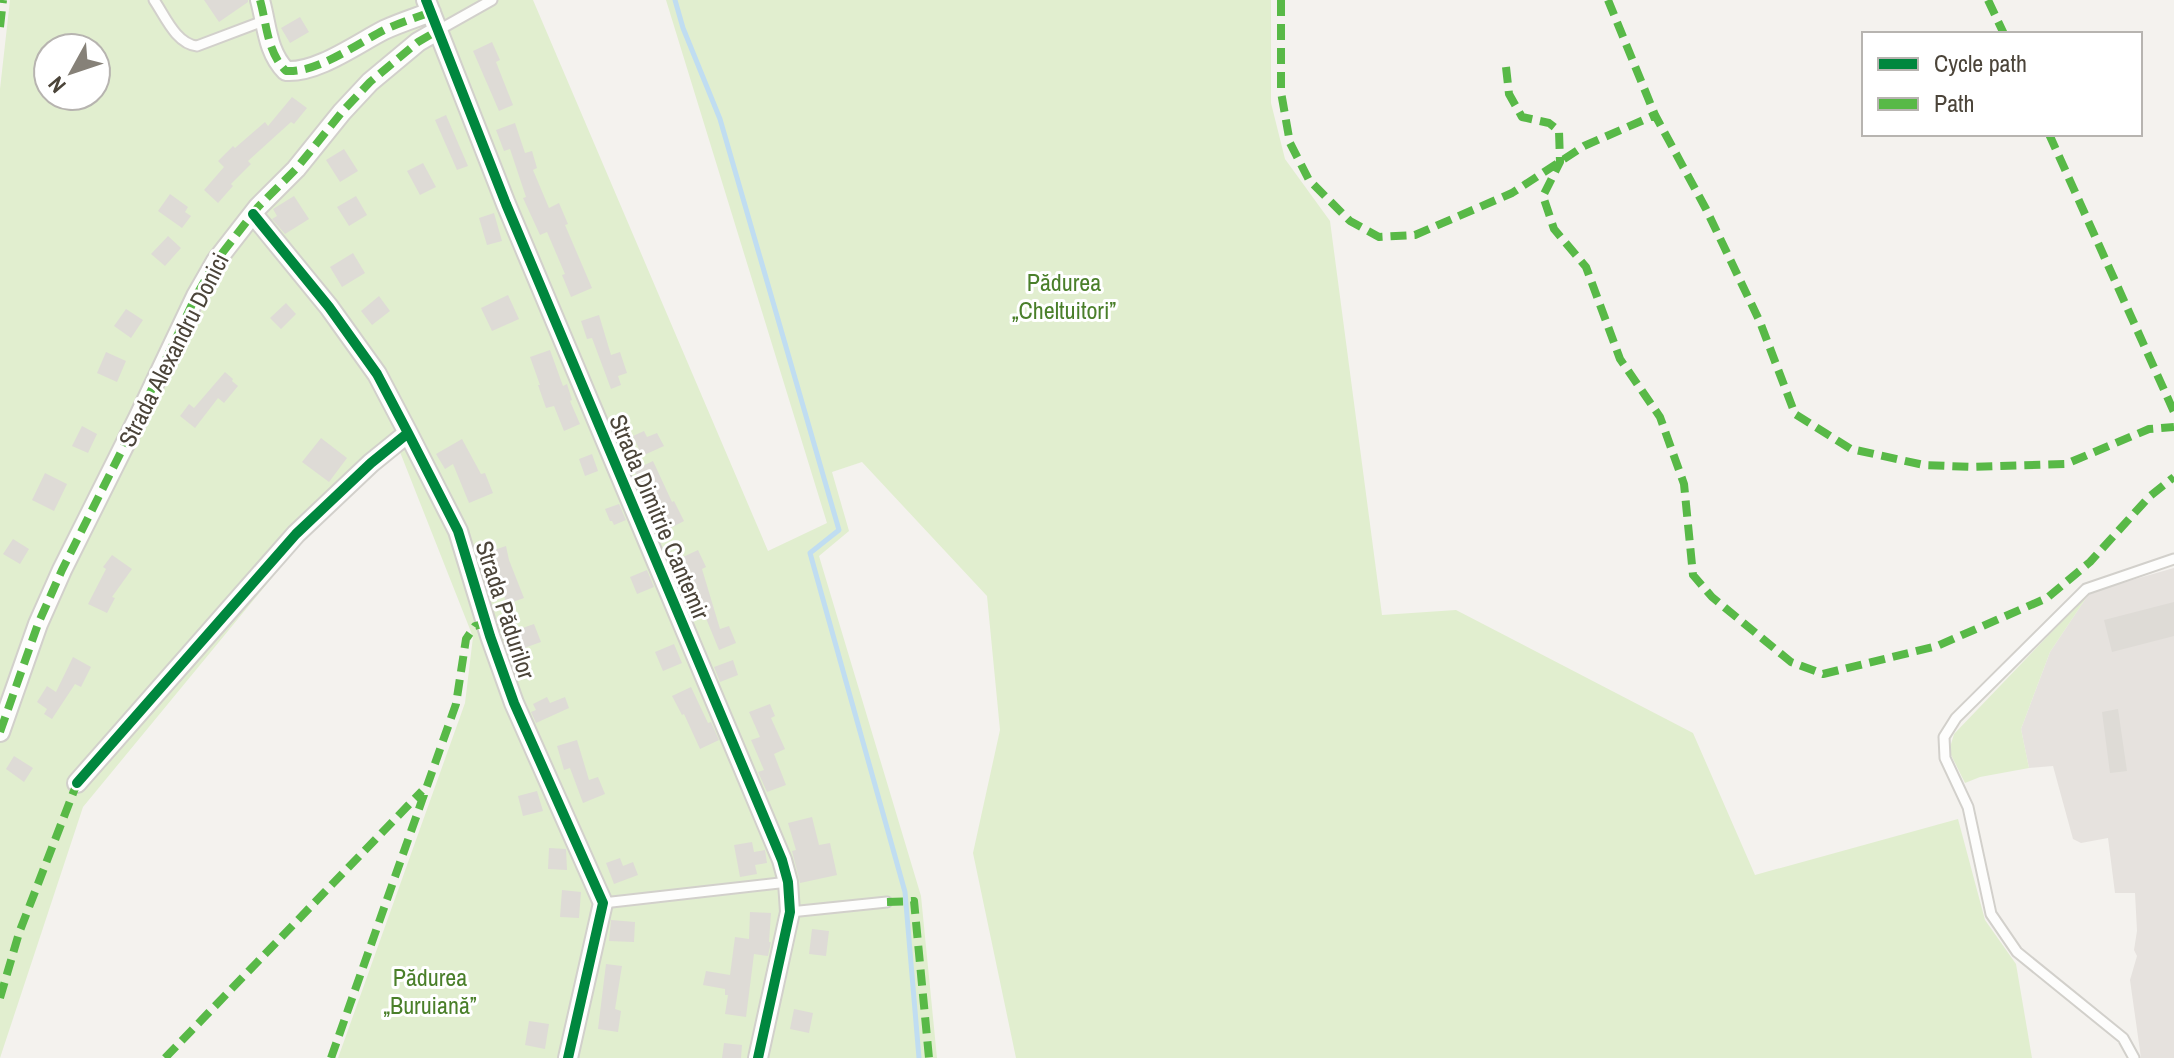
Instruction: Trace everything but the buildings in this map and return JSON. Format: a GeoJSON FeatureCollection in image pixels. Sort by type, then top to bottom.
{"type":"FeatureCollection","features":[{"type":"Feature","properties":{"kind":"street"},"geometry":{"type":"LineString","coordinates":[[260,0],[271,50],[277,62],[286,71],[300,72],[319,65],[429,6]]}},
{"type":"Feature","properties":{"kind":"street","name":"Strada Dimitrie Cantemir"},"geometry":{"type":"LineString","coordinates":[[429,6],[512,219],[782,860],[788,882],[790,912],[758,1058]]}},
{"type":"Feature","properties":{"kind":"street","name":"Strada Alexandru Donici"},"geometry":{"type":"LineString","coordinates":[[0,732],[38,624],[62,570],[216,261],[253,214],[370,82],[418,42],[437,31]]}},
{"type":"Feature","properties":{"kind":"street","name":"Strada Pădurilor"},"geometry":{"type":"LineString","coordinates":[[253,214],[329,307],[377,374],[458,531],[514,703],[603,903]]}},
{"type":"Feature","properties":{"kind":"street"},"geometry":{"type":"LineString","coordinates":[[77,783],[296,534],[371,463],[408,433]]}},
{"type":"Feature","properties":{"kind":"street"},"geometry":{"type":"LineString","coordinates":[[568,1058],[603,903]]}},
{"type":"Feature","properties":{"kind":"lane"},"geometry":{"type":"LineString","coordinates":[[154,0],[187,45],[197,46],[266,20]]}},
{"type":"Feature","properties":{"kind":"lane"},"geometry":{"type":"LineString","coordinates":[[437,31],[492,0]]}},
{"type":"Feature","properties":{"kind":"lane"},"geometry":{"type":"LineString","coordinates":[[2134,1058],[2123,1038],[2017,952],[1991,914],[1968,807],[1945,758],[1944,737],[1956,718],[2086,589],[2174,559]]}},
{"type":"Feature","properties":{"kind":"lane"},"geometry":{"type":"LineString","coordinates":[[603,903],[788,882]]}},
{"type":"Feature","properties":{"kind":"lane"},"geometry":{"type":"LineString","coordinates":[[790,912],[887,902]]}},
{"type":"Feature","properties":{"kind":"shaded area"},"geometry":{"type":"Polygon","coordinates":[[[2174,568],[2174,1058],[2141,1058],[2130,980],[2137,956],[2134,950],[2137,931],[2135,893],[2115,893],[2108,838],[2081,843],[2073,839],[2053,766],[2029,768],[2021,729],[2050,652],[2090,592],[2174,568]]]}},
{"type":"Feature","properties":{"kind":"green space"},"geometry":{"type":"Polygon","coordinates":[[[10,0],[533,0],[768,551],[827,523],[666,0],[1271,0],[1271,103],[1285,159],[1330,221],[1382,615],[1456,610],[1693,733],[1755,875],[1958,819],[1985,920],[2016,964],[2032,1058],[1016,1058],[973,853],[1000,730],[987,596],[862,462],[832,472],[849,531],[819,556],[921,896],[937,1058],[338,1058],[465,703],[473,637],[400,452],[322,517],[83,807],[0,1058],[0,89],[10,0]]]}},
{"type":"Feature","properties":{"kind":"green space"},"geometry":{"type":"Polygon","coordinates":[[[2090,592],[2050,652],[2021,729],[2029,768],[1980,777],[1965,783],[1949,751],[1954,734],[2090,592]]]}},
{"type":"Feature","properties":{"kind":"waterway"},"geometry":{"type":"LineString","coordinates":[[675,0],[683,28],[720,119],[839,530],[810,553],[905,892],[919,1058]]}},
{"type":"Feature","properties":{"kind":"marked path"},"geometry":{"type":"LineString","coordinates":[[0,27],[3,0]]}},
{"type":"Feature","properties":{"kind":"marked path"},"geometry":{"type":"LineString","coordinates":[[260,0],[271,47],[286,71],[323,63],[384,30],[431,12]]}},
{"type":"Feature","properties":{"kind":"marked path"},"geometry":{"type":"LineString","coordinates":[[1281,0],[1281,92],[1290,143],[1309,180],[1350,221],[1379,237],[1415,235],[1512,193],[1584,146],[1655,115]]}},
{"type":"Feature","properties":{"kind":"marked path"},"geometry":{"type":"LineString","coordinates":[[1608,0],[1655,115],[1706,209],[1760,322],[1795,414],[1851,449],[1924,465],[1972,467],[2066,464],[2149,429],[2174,427]]}},
{"type":"Feature","properties":{"kind":"marked path"},"geometry":{"type":"LineString","coordinates":[[1988,0],[2003,32]]}},
{"type":"Feature","properties":{"kind":"marked path"},"geometry":{"type":"LineString","coordinates":[[0,732],[38,624],[62,570],[216,261],[258,207],[296,169],[370,82],[418,42],[437,31]]}},
{"type":"Feature","properties":{"kind":"marked path"},"geometry":{"type":"LineString","coordinates":[[1506,67],[1509,94],[1522,117],[1549,123],[1559,131],[1560,162],[1543,196],[1554,229],[1586,267],[1620,359],[1660,417],[1684,484],[1693,575],[1712,597],[1791,662],[1823,674],[1937,646],[2047,598],[2090,562],[2149,497],[2174,477]]}},
{"type":"Feature","properties":{"kind":"marked path"},"geometry":{"type":"LineString","coordinates":[[2050,136],[2174,412]]}},
{"type":"Feature","properties":{"kind":"marked path"},"geometry":{"type":"LineString","coordinates":[[331,1058],[456,704],[466,639],[475,626],[486,623]]}},
{"type":"Feature","properties":{"kind":"marked path"},"geometry":{"type":"LineString","coordinates":[[0,998],[19,933],[77,783],[82,778]]}},
{"type":"Feature","properties":{"kind":"marked path"},"geometry":{"type":"LineString","coordinates":[[165,1058],[422,791]]}},
{"type":"Feature","properties":{"kind":"marked path"},"geometry":{"type":"LineString","coordinates":[[887,902],[914,901],[929,1058]]}},
{"type":"Feature","properties":{"kind":"cycle path"},"geometry":{"type":"LineString","coordinates":[[426,0],[506,204],[782,860],[788,882],[790,912],[758,1058]]}},
{"type":"Feature","properties":{"kind":"cycle path"},"geometry":{"type":"LineString","coordinates":[[253,214],[329,307],[377,374],[458,531],[514,703],[603,903],[568,1058]]}},
{"type":"Feature","properties":{"kind":"cycle path"},"geometry":{"type":"LineString","coordinates":[[77,783],[296,534],[371,463],[408,433]]}},
{"type":"Feature","properties":{"kind":"park label","name":"Pădurea „Cheltuitori”"},"geometry":{"type":"Point","coordinates":[1064,297]}},
{"type":"Feature","properties":{"kind":"park label","name":"Pădurea „Buruiană”"},"geometry":{"type":"Point","coordinates":[430,992]}}]}
